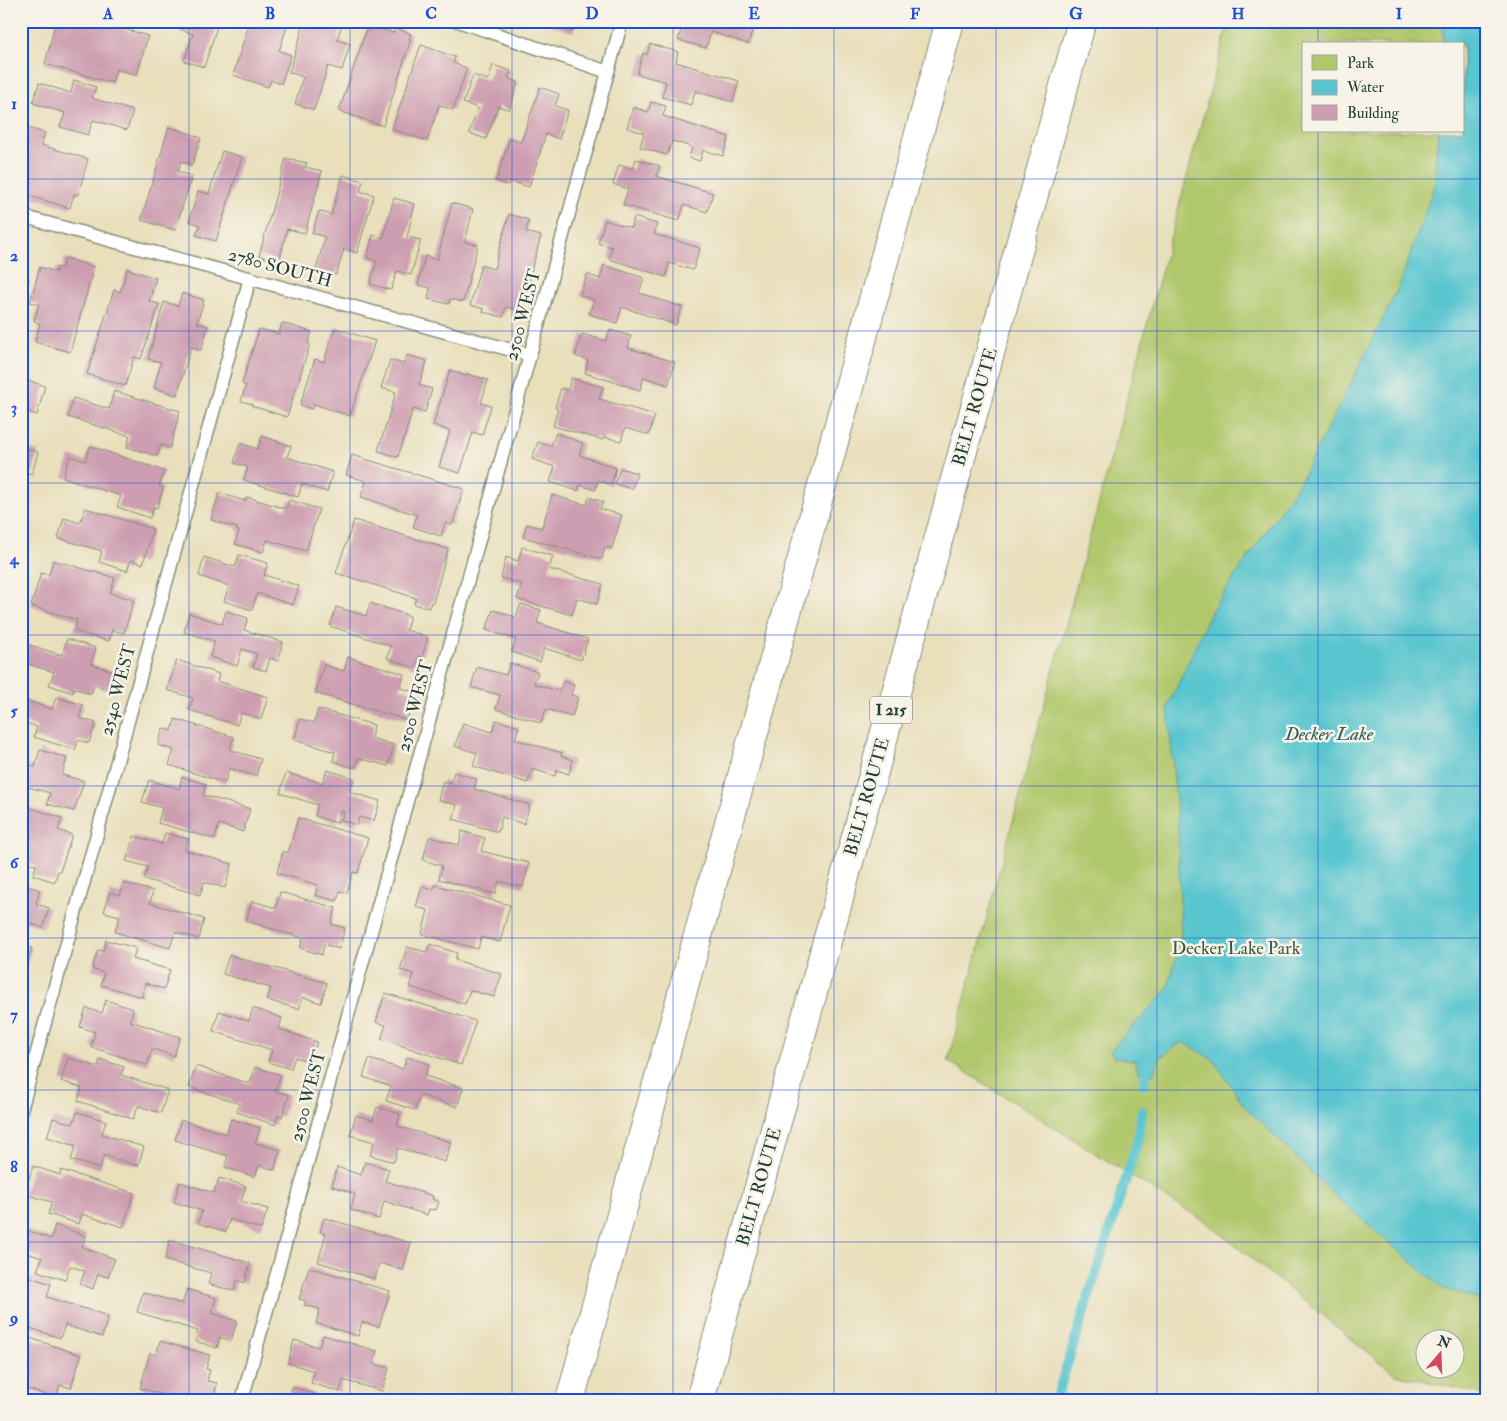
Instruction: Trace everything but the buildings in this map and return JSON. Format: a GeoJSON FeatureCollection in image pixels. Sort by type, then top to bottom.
{"type":"FeatureCollection","features":[{"type":"Feature","properties":{"kind":"highway"},"geometry":{"type":"LineString","coordinates":[[570,1400],[950,21]]}},
{"type":"Feature","properties":{"kind":"highway","name":"BELT ROUTE"},"geometry":{"type":"LineString","coordinates":[[700,1400],[1082,21]]}},
{"type":"Feature","properties":{"kind":"lane"},"geometry":{"type":"LineString","coordinates":[[458,21],[608,72]]}},
{"type":"Feature","properties":{"kind":"lane","name":"2500 WEST"},"geometry":{"type":"LineString","coordinates":[[242,1400],[622,21]]}},
{"type":"Feature","properties":{"kind":"lane","name":"2780 SOUTH"},"geometry":{"type":"LineString","coordinates":[[21,216],[530,355]]}},
{"type":"Feature","properties":{"kind":"lane","name":"2540 WEST"},"geometry":{"type":"LineString","coordinates":[[21,1110],[250,278]]}},
{"type":"Feature","properties":{"kind":"green space","name":"Decker Lake Park"},"geometry":{"type":"Polygon","coordinates":[[[1229,21],[1486,21],[1486,1395],[1395,1374],[1210,1225],[948,1061],[1229,21]]]}},
{"type":"Feature","properties":{"kind":"water","name":"Decker Lake"},"geometry":{"type":"Polygon","coordinates":[[[1443,21],[1486,21],[1486,1302],[1442,1288],[1335,1196],[1245,1107],[1214,1060],[1183,1042],[1160,1057],[1153,1074],[1138,1073],[1136,1060],[1114,1058],[1110,1051],[1167,990],[1181,943],[1178,826],[1168,706],[1211,612],[1300,482],[1400,284],[1434,187],[1438,132],[1464,132],[1464,42],[1443,42],[1443,21]]]}},
{"type":"Feature","properties":{"kind":"waterway"},"geometry":{"type":"LineString","coordinates":[[1144,1085],[1146,1074]]}},
{"type":"Feature","properties":{"kind":"waterway"},"geometry":{"type":"LineString","coordinates":[[1056,1400],[1137,1144],[1142,1111]]}}]}
